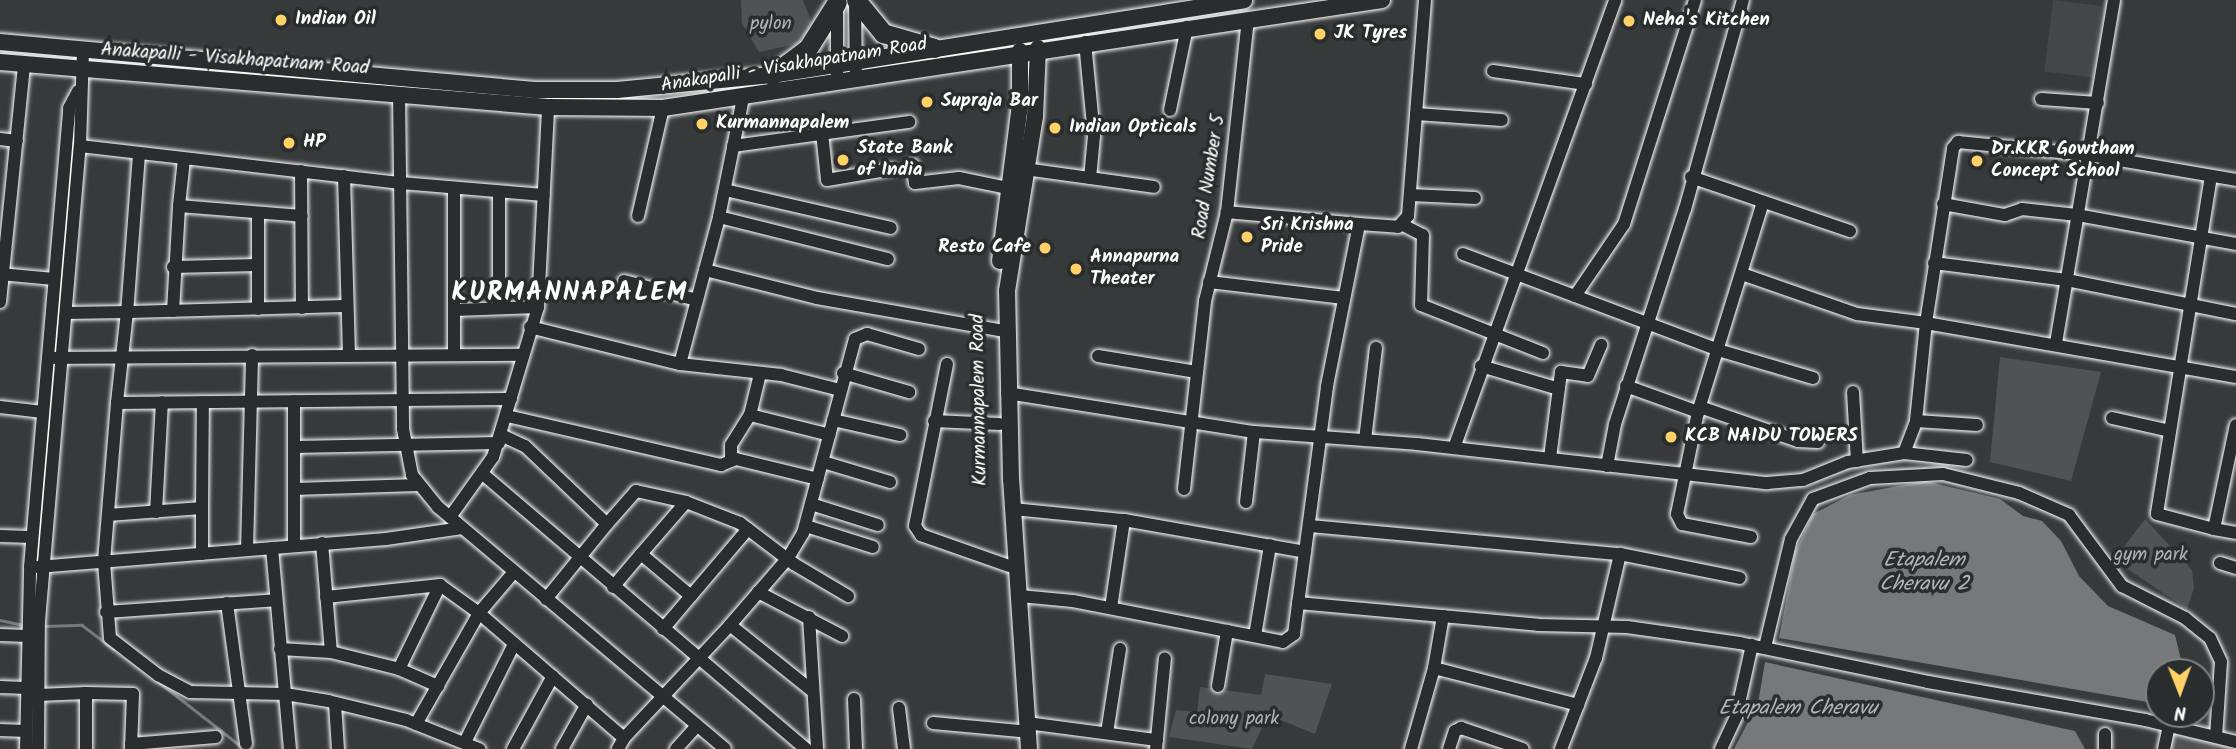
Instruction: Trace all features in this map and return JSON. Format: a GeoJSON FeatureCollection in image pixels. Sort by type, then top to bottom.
{"type":"FeatureCollection","features":[{"type":"Feature","properties":{"kind":"highway"},"geometry":{"type":"LineString","coordinates":[[772,75],[808,48],[846,1],[883,33],[934,48]]}},
{"type":"Feature","properties":{"kind":"main road","name":"Anakapalli - Visakhapatnam Road"},"geometry":{"type":"LineString","coordinates":[[0,62],[548,107],[663,108],[743,98],[837,81],[855,70],[934,48],[1244,0]]}},
{"type":"Feature","properties":{"kind":"main road","name":"Anakapalli - Visakhapatnam Road"},"geometry":{"type":"LineString","coordinates":[[0,42],[535,90],[667,87],[772,75],[836,64],[855,70],[1020,51],[1248,19],[1327,4],[1382,0]]}},
{"type":"Feature","properties":{"kind":"main road"},"geometry":{"type":"LineString","coordinates":[[1029,749],[1024,727],[1020,596],[1007,393],[1014,190],[1026,169],[1035,117],[1038,48]]}},
{"type":"Feature","properties":{"kind":"main road","name":"Kurmannapalem Road"},"geometry":{"type":"LineString","coordinates":[[1020,51],[1014,190],[999,330],[999,424],[1024,727],[1021,749]]}},
{"type":"Feature","properties":{"kind":"street"},"geometry":{"type":"LineString","coordinates":[[1403,225],[1410,195],[1425,0]]}},
{"type":"Feature","properties":{"kind":"street"},"geometry":{"type":"LineString","coordinates":[[1454,448],[1481,366],[1517,274],[1615,0]]}},
{"type":"Feature","properties":{"kind":"street"},"geometry":{"type":"LineString","coordinates":[[1575,296],[1624,224],[1695,0]]}},
{"type":"Feature","properties":{"kind":"street"},"geometry":{"type":"LineString","coordinates":[[1607,466],[1626,386],[1650,324],[1743,0]]}},
{"type":"Feature","properties":{"kind":"street"},"geometry":{"type":"LineString","coordinates":[[2056,343],[2077,215],[2090,155],[2114,0]]}},
{"type":"Feature","properties":{"kind":"street"},"geometry":{"type":"LineString","coordinates":[[837,81],[836,64],[846,1]]}},
{"type":"Feature","properties":{"kind":"street"},"geometry":{"type":"LineString","coordinates":[[846,1],[855,70]]}},
{"type":"Feature","properties":{"kind":"street","name":"Road Number 5"},"geometry":{"type":"LineString","coordinates":[[1184,489],[1209,282],[1227,212],[1248,19]]}},
{"type":"Feature","properties":{"kind":"street"},"geometry":{"type":"LineString","coordinates":[[1170,110],[1187,27]]}},
{"type":"Feature","properties":{"kind":"street"},"geometry":{"type":"LineString","coordinates":[[1085,42],[1094,136],[1090,178]]}},
{"type":"Feature","properties":{"kind":"street"},"geometry":{"type":"LineString","coordinates":[[26,749],[26,688],[36,567],[62,358],[80,146],[83,109],[78,91],[83,48]]}},
{"type":"Feature","properties":{"kind":"street"},"geometry":{"type":"LineString","coordinates":[[0,302],[6,183],[17,141],[24,64]]}},
{"type":"Feature","properties":{"kind":"street"},"geometry":{"type":"LineString","coordinates":[[1493,71],[1586,84]]}},
{"type":"Feature","properties":{"kind":"street"},"geometry":{"type":"LineString","coordinates":[[36,567],[32,537],[69,108],[78,91]]}},
{"type":"Feature","properties":{"kind":"street"},"geometry":{"type":"LineString","coordinates":[[399,93],[404,444],[418,485],[450,517],[545,599],[665,696],[725,749]]}},
{"type":"Feature","properties":{"kind":"street"},"geometry":{"type":"LineString","coordinates":[[680,364],[719,217],[743,98]]}},
{"type":"Feature","properties":{"kind":"street"},"geometry":{"type":"LineString","coordinates":[[2041,99],[2098,103]]}},
{"type":"Feature","properties":{"kind":"street"},"geometry":{"type":"LineString","coordinates":[[450,517],[484,475],[500,439],[530,327],[538,307],[548,107]]}},
{"type":"Feature","properties":{"kind":"street"},"geometry":{"type":"LineString","coordinates":[[638,216],[663,108]]}},
{"type":"Feature","properties":{"kind":"street"},"geometry":{"type":"LineString","coordinates":[[1416,114],[1502,120]]}},
{"type":"Feature","properties":{"kind":"street"},"geometry":{"type":"LineString","coordinates":[[733,146],[909,122]]}},
{"type":"Feature","properties":{"kind":"street"},"geometry":{"type":"LineString","coordinates":[[822,133],[827,180],[892,169]]}},
{"type":"Feature","properties":{"kind":"street"},"geometry":{"type":"LineString","coordinates":[[0,139],[17,141]]}},
{"type":"Feature","properties":{"kind":"street"},"geometry":{"type":"LineString","coordinates":[[1904,453],[1916,421],[1934,263],[1953,148],[1958,142],[2090,155],[2236,180]]}},
{"type":"Feature","properties":{"kind":"street"},"geometry":{"type":"LineString","coordinates":[[80,146],[454,189],[542,195]]}},
{"type":"Feature","properties":{"kind":"street"},"geometry":{"type":"LineString","coordinates":[[139,154],[104,562],[110,638],[180,689],[240,694],[285,694],[335,703],[416,724],[473,747],[514,644]]}},
{"type":"Feature","properties":{"kind":"street"},"geometry":{"type":"LineString","coordinates":[[173,311],[173,267],[184,159]]}},
{"type":"Feature","properties":{"kind":"street"},"geometry":{"type":"LineString","coordinates":[[913,165],[915,183],[953,178],[1014,190]]}},
{"type":"Feature","properties":{"kind":"street"},"geometry":{"type":"LineString","coordinates":[[1026,169],[1154,187]]}},
{"type":"Feature","properties":{"kind":"street"},"geometry":{"type":"LineString","coordinates":[[301,171],[302,308]]}},
{"type":"Feature","properties":{"kind":"street"},"geometry":{"type":"LineString","coordinates":[[345,176],[349,354]]}},
{"type":"Feature","properties":{"kind":"street"},"geometry":{"type":"LineString","coordinates":[[2211,176],[2184,365],[2170,430],[2157,514],[2236,533]]}},
{"type":"Feature","properties":{"kind":"street"},"geometry":{"type":"LineString","coordinates":[[1691,177],[1850,230]]}},
{"type":"Feature","properties":{"kind":"street"},"geometry":{"type":"LineString","coordinates":[[454,189],[454,354]]}},
{"type":"Feature","properties":{"kind":"street"},"geometry":{"type":"LineString","coordinates":[[725,190],[891,228]]}},
{"type":"Feature","properties":{"kind":"street"},"geometry":{"type":"LineString","coordinates":[[499,192],[499,308]]}},
{"type":"Feature","properties":{"kind":"street"},"geometry":{"type":"LineString","coordinates":[[1410,195],[1475,198]]}},
{"type":"Feature","properties":{"kind":"street"},"geometry":{"type":"LineString","coordinates":[[1751,537],[1679,522],[1684,473],[1699,410],[1763,202]]}},
{"type":"Feature","properties":{"kind":"street"},"geometry":{"type":"LineString","coordinates":[[1943,204],[2005,215],[2022,209],[2077,215],[2236,244]]}},
{"type":"Feature","properties":{"kind":"street"},"geometry":{"type":"LineString","coordinates":[[179,206],[258,215],[302,216]]}},
{"type":"Feature","properties":{"kind":"street"},"geometry":{"type":"LineString","coordinates":[[1227,212],[1359,224],[1403,225],[1423,235],[1421,305],[1543,353]]}},
{"type":"Feature","properties":{"kind":"street"},"geometry":{"type":"LineString","coordinates":[[258,215],[258,309]]}},
{"type":"Feature","properties":{"kind":"street"},"geometry":{"type":"LineString","coordinates":[[719,217],[888,259]]}},
{"type":"Feature","properties":{"kind":"street"},"geometry":{"type":"LineString","coordinates":[[1020,596],[1111,608],[1255,636],[1291,639],[1310,526],[1321,437],[1359,224]]}},
{"type":"Feature","properties":{"kind":"street"},"geometry":{"type":"LineString","coordinates":[[1463,254],[1718,350],[1814,378]]}},
{"type":"Feature","properties":{"kind":"street"},"geometry":{"type":"LineString","coordinates":[[1934,263],[2067,280],[2236,314]]}},
{"type":"Feature","properties":{"kind":"street"},"geometry":{"type":"LineString","coordinates":[[173,267],[258,265]]}},
{"type":"Feature","properties":{"kind":"street"},"geometry":{"type":"LineString","coordinates":[[705,270],[817,298],[999,330]]}},
{"type":"Feature","properties":{"kind":"street"},"geometry":{"type":"LineString","coordinates":[[1,274],[54,279]]}},
{"type":"Feature","properties":{"kind":"street"},"geometry":{"type":"LineString","coordinates":[[1742,274],[1857,314],[2056,343],[2184,365],[2236,377]]}},
{"type":"Feature","properties":{"kind":"street"},"geometry":{"type":"LineString","coordinates":[[624,281],[697,300]]}},
{"type":"Feature","properties":{"kind":"street"},"geometry":{"type":"LineString","coordinates":[[1209,282],[1344,298]]}},
{"type":"Feature","properties":{"kind":"street"},"geometry":{"type":"LineString","coordinates":[[66,313],[347,306]]}},
{"type":"Feature","properties":{"kind":"street"},"geometry":{"type":"LineString","coordinates":[[455,310],[538,307]]}},
{"type":"Feature","properties":{"kind":"street"},"geometry":{"type":"LineString","coordinates":[[530,327],[680,364],[760,374],[839,390]]}},
{"type":"Feature","properties":{"kind":"street"},"geometry":{"type":"LineString","coordinates":[[326,597],[440,585],[587,704],[621,743],[788,558],[806,526],[834,420],[839,390],[855,339],[862,334],[919,349]]}},
{"type":"Feature","properties":{"kind":"street"},"geometry":{"type":"LineString","coordinates":[[1550,458],[1561,372],[1588,376],[1601,345]]}},
{"type":"Feature","properties":{"kind":"street"},"geometry":{"type":"LineString","coordinates":[[1365,440],[1376,348]]}},
{"type":"Feature","properties":{"kind":"street"},"geometry":{"type":"LineString","coordinates":[[47,358],[403,353],[522,355]]}},
{"type":"Feature","properties":{"kind":"street"},"geometry":{"type":"LineString","coordinates":[[247,550],[252,355]]}},
{"type":"Feature","properties":{"kind":"street"},"geometry":{"type":"LineString","coordinates":[[1098,356],[1197,372]]}},
{"type":"Feature","properties":{"kind":"street"},"geometry":{"type":"LineString","coordinates":[[947,364],[915,522],[917,531],[1009,566]]}},
{"type":"Feature","properties":{"kind":"street"},"geometry":{"type":"LineString","coordinates":[[1481,366],[1559,388]]}},
{"type":"Feature","properties":{"kind":"street"},"geometry":{"type":"LineString","coordinates":[[844,373],[909,392]]}},
{"type":"Feature","properties":{"kind":"street"},"geometry":{"type":"LineString","coordinates":[[731,461],[731,445],[750,415],[760,374]]}},
{"type":"Feature","properties":{"kind":"street"},"geometry":{"type":"LineString","coordinates":[[1626,386],[1798,441],[1818,443]]}},
{"type":"Feature","properties":{"kind":"street"},"geometry":{"type":"LineString","coordinates":[[1853,392],[1857,461]]}},
{"type":"Feature","properties":{"kind":"street"},"geometry":{"type":"LineString","coordinates":[[1007,393],[1254,432],[1454,448],[1788,483],[1857,461],[1904,453],[1967,460]]}},
{"type":"Feature","properties":{"kind":"street"},"geometry":{"type":"LineString","coordinates":[[117,403],[511,398]]}},
{"type":"Feature","properties":{"kind":"street"},"geometry":{"type":"LineString","coordinates":[[294,401],[295,546]]}},
{"type":"Feature","properties":{"kind":"street"},"geometry":{"type":"LineString","coordinates":[[156,512],[162,402]]}},
{"type":"Feature","properties":{"kind":"street"},"geometry":{"type":"LineString","coordinates":[[202,554],[203,402]]}},
{"type":"Feature","properties":{"kind":"street"},"geometry":{"type":"LineString","coordinates":[[0,407],[43,412]]}},
{"type":"Feature","properties":{"kind":"street"},"geometry":{"type":"LineString","coordinates":[[750,415],[830,435]]}},
{"type":"Feature","properties":{"kind":"street"},"geometry":{"type":"LineString","coordinates":[[507,416],[721,465],[731,461],[818,479]]}},
{"type":"Feature","properties":{"kind":"street"},"geometry":{"type":"LineString","coordinates":[[2112,418],[2170,430]]}},
{"type":"Feature","properties":{"kind":"street"},"geometry":{"type":"LineString","coordinates":[[834,420],[900,435]]}},
{"type":"Feature","properties":{"kind":"street"},"geometry":{"type":"LineString","coordinates":[[934,421],[999,424]]}},
{"type":"Feature","properties":{"kind":"street"},"geometry":{"type":"LineString","coordinates":[[1916,421],[1977,425]]}},
{"type":"Feature","properties":{"kind":"street"},"geometry":{"type":"LineString","coordinates":[[2214,529],[2232,470],[2236,425]]}},
{"type":"Feature","properties":{"kind":"street"},"geometry":{"type":"LineString","coordinates":[[1246,502],[1254,432]]}},
{"type":"Feature","properties":{"kind":"street"},"geometry":{"type":"LineString","coordinates":[[294,447],[500,439],[525,446],[607,524]]}},
{"type":"Feature","properties":{"kind":"street"},"geometry":{"type":"LineString","coordinates":[[823,462],[890,482]]}},
{"type":"Feature","properties":{"kind":"street"},"geometry":{"type":"LineString","coordinates":[[1721,749],[1736,717],[1791,539],[1813,499],[1870,478],[1943,474],[2019,493],[2068,515],[2122,586],[2185,618],[2210,638],[2221,663],[2216,737]]}},
{"type":"Feature","properties":{"kind":"street"},"geometry":{"type":"LineString","coordinates":[[484,475],[797,746]]}},
{"type":"Feature","properties":{"kind":"street"},"geometry":{"type":"LineString","coordinates":[[294,489],[418,485]]}},
{"type":"Feature","properties":{"kind":"street"},"geometry":{"type":"LineString","coordinates":[[545,599],[636,491],[686,502],[748,530],[848,596]]}},
{"type":"Feature","properties":{"kind":"street"},"geometry":{"type":"LineString","coordinates":[[613,587],[686,502]]}},
{"type":"Feature","properties":{"kind":"street"},"geometry":{"type":"LineString","coordinates":[[811,504],[878,525]]}},
{"type":"Feature","properties":{"kind":"street"},"geometry":{"type":"LineString","coordinates":[[108,515],[202,508]]}},
{"type":"Feature","properties":{"kind":"street"},"geometry":{"type":"LineString","coordinates":[[1013,509],[1124,520],[1305,552]]}},
{"type":"Feature","properties":{"kind":"street"},"geometry":{"type":"LineString","coordinates":[[1111,608],[1124,520]]}},
{"type":"Feature","properties":{"kind":"street"},"geometry":{"type":"LineString","coordinates":[[806,526],[873,547]]}},
{"type":"Feature","properties":{"kind":"street"},"geometry":{"type":"LineString","coordinates":[[1310,526],[1620,554],[1740,578]]}},
{"type":"Feature","properties":{"kind":"street"},"geometry":{"type":"LineString","coordinates":[[36,567],[322,544],[463,528]]}},
{"type":"Feature","properties":{"kind":"street"},"geometry":{"type":"LineString","coordinates":[[663,629],[748,530]]}},
{"type":"Feature","properties":{"kind":"street"},"geometry":{"type":"LineString","coordinates":[[0,536],[32,537]]}},
{"type":"Feature","properties":{"kind":"street"},"geometry":{"type":"LineString","coordinates":[[322,544],[331,652]]}},
{"type":"Feature","properties":{"kind":"street"},"geometry":{"type":"LineString","coordinates":[[1255,636],[1270,545]]}},
{"type":"Feature","properties":{"kind":"street"},"geometry":{"type":"LineString","coordinates":[[272,548],[290,749]]}},
{"type":"Feature","properties":{"kind":"street"},"geometry":{"type":"LineString","coordinates":[[641,554],[691,596]]}},
{"type":"Feature","properties":{"kind":"street"},"geometry":{"type":"LineString","coordinates":[[1561,749],[1603,625],[1620,554]]}},
{"type":"Feature","properties":{"kind":"street"},"geometry":{"type":"LineString","coordinates":[[2220,563],[2236,568]]}},
{"type":"Feature","properties":{"kind":"street"},"geometry":{"type":"LineString","coordinates":[[416,724],[479,614],[514,572]]}},
{"type":"Feature","properties":{"kind":"street"},"geometry":{"type":"LineString","coordinates":[[399,669],[440,585]]}},
{"type":"Feature","properties":{"kind":"street"},"geometry":{"type":"LineString","coordinates":[[758,592],[842,636]]}},
{"type":"Feature","properties":{"kind":"street"},"geometry":{"type":"LineString","coordinates":[[106,612],[276,600]]}},
{"type":"Feature","properties":{"kind":"street"},"geometry":{"type":"LineString","coordinates":[[227,603],[246,744]]}},
{"type":"Feature","properties":{"kind":"street"},"geometry":{"type":"LineString","coordinates":[[1298,603],[1538,625],[1603,625],[1759,646],[1928,682],[2145,721]]}},
{"type":"Feature","properties":{"kind":"street"},"geometry":{"type":"LineString","coordinates":[[1412,749],[1434,668],[1443,616]]}},
{"type":"Feature","properties":{"kind":"street"},"geometry":{"type":"LineString","coordinates":[[808,617],[817,749]]}},
{"type":"Feature","properties":{"kind":"street"},"geometry":{"type":"LineString","coordinates":[[730,625],[811,690]]}},
{"type":"Feature","properties":{"kind":"street"},"geometry":{"type":"LineString","coordinates":[[0,635],[32,628]]}},
{"type":"Feature","properties":{"kind":"street"},"geometry":{"type":"LineString","coordinates":[[32,628],[38,695],[37,749]]}},
{"type":"Feature","properties":{"kind":"street"},"geometry":{"type":"LineString","coordinates":[[1218,686],[1227,631]]}},
{"type":"Feature","properties":{"kind":"street"},"geometry":{"type":"LineString","coordinates":[[280,649],[331,652],[399,669],[438,686]]}},
{"type":"Feature","properties":{"kind":"street"},"geometry":{"type":"LineString","coordinates":[[1107,733],[1120,649]]}},
{"type":"Feature","properties":{"kind":"street"},"geometry":{"type":"LineString","coordinates":[[933,723],[1107,733],[1156,745],[1165,658]]}},
{"type":"Feature","properties":{"kind":"street"},"geometry":{"type":"LineString","coordinates":[[1434,668],[1578,705]]}},
{"type":"Feature","properties":{"kind":"street"},"geometry":{"type":"LineString","coordinates":[[513,749],[553,676]]}},
{"type":"Feature","properties":{"kind":"street"},"geometry":{"type":"LineString","coordinates":[[0,687],[26,688]]}},
{"type":"Feature","properties":{"kind":"street"},"geometry":{"type":"LineString","coordinates":[[86,694],[86,749]]}},
{"type":"Feature","properties":{"kind":"street"},"geometry":{"type":"LineString","coordinates":[[38,695],[133,694],[131,746],[216,737]]}},
{"type":"Feature","properties":{"kind":"street"},"geometry":{"type":"LineString","coordinates":[[854,699],[856,749]]}},
{"type":"Feature","properties":{"kind":"street"},"geometry":{"type":"LineString","coordinates":[[335,703],[338,749]]}},
{"type":"Feature","properties":{"kind":"street"},"geometry":{"type":"LineString","coordinates":[[562,749],[587,704]]}},
{"type":"Feature","properties":{"kind":"street"},"geometry":{"type":"LineString","coordinates":[[899,708],[904,749]]}},
{"type":"Feature","properties":{"kind":"street"},"geometry":{"type":"LineString","coordinates":[[676,749],[697,726]]}},
{"type":"Feature","properties":{"kind":"street"},"geometry":{"type":"LineString","coordinates":[[1449,749],[1455,731],[1461,728],[1523,749]]}},
{"type":"Feature","properties":{"kind":"street"},"geometry":{"type":"LineString","coordinates":[[2164,749],[2168,728]]}},
{"type":"Feature","properties":{"kind":"street"},"geometry":{"type":"LineString","coordinates":[[2177,728],[2199,736],[2236,742]]}},
{"type":"Feature","properties":{"kind":"street"},"geometry":{"type":"LineString","coordinates":[[0,730],[26,731]]}},
{"type":"Feature","properties":{"kind":"street"},"geometry":{"type":"LineString","coordinates":[[2105,734],[2105,749]]}},
{"type":"Feature","properties":{"kind":"shaded area"},"geometry":{"type":"Polygon","coordinates":[[[2053,0],[2102,6],[2093,77],[2044,71],[2053,0]]]}},
{"type":"Feature","properties":{"kind":"green space","name":"pylon"},"geometry":{"type":"Polygon","coordinates":[[[741,0],[803,0],[813,26],[797,44],[759,52],[742,23],[741,0]]]}},
{"type":"Feature","properties":{"kind":"green space"},"geometry":{"type":"Polygon","coordinates":[[[2000,357],[2101,372],[2071,481],[1990,462],[2000,357]]]}},
{"type":"Feature","properties":{"kind":"green space","name":"gym park"},"geometry":{"type":"Polygon","coordinates":[[[2145,519],[2192,570],[2194,588],[2187,609],[2114,560],[2145,519]]]}},
{"type":"Feature","properties":{"kind":"green space","name":"colony park"},"geometry":{"type":"Polygon","coordinates":[[[1265,674],[1332,684],[1315,734],[1268,715],[1252,749],[1169,737],[1176,710],[1197,712],[1200,687],[1261,695],[1265,674]]]}},
{"type":"Feature","properties":{"kind":"green space"},"geometry":{"type":"Polygon","coordinates":[[[2173,734],[2236,747],[2236,749],[2170,749],[2173,734]]]}},
{"type":"Feature","properties":{"kind":"water","name":"Etapalem Cheravu 2"},"geometry":{"type":"Polygon","coordinates":[[[1925,481],[2000,499],[2023,516],[2042,521],[2061,541],[2079,576],[2108,606],[2175,635],[2181,658],[2145,658],[2145,702],[1779,638],[1795,552],[1813,514],[1850,495],[1925,481]]]}},
{"type":"Feature","properties":{"kind":"water","name":"Etapalem Cheravu"},"geometry":{"type":"Polygon","coordinates":[[[1765,662],[2075,731],[2085,749],[1734,749],[1758,703],[1765,662]]]}},
{"type":"Feature","properties":{"kind":"waterway"},"geometry":{"type":"LineString","coordinates":[[0,620],[24,625]]}},
{"type":"Feature","properties":{"kind":"waterway"},"geometry":{"type":"LineString","coordinates":[[45,626],[82,625],[114,649]]}},
{"type":"Feature","properties":{"kind":"waterway"},"geometry":{"type":"LineString","coordinates":[[159,682],[242,747]]}},
{"type":"Feature","properties":{"kind":"place","name":"Indian Oil"},"geometry":{"type":"Point","coordinates":[281,20]}},
{"type":"Feature","properties":{"kind":"place","name":"Neha's Kitchen"},"geometry":{"type":"Point","coordinates":[1629,21]}},
{"type":"Feature","properties":{"kind":"place","name":"JK Tyres"},"geometry":{"type":"Point","coordinates":[1320,34]}},
{"type":"Feature","properties":{"kind":"place","name":"Supraja Bar"},"geometry":{"type":"Point","coordinates":[927,102]}},
{"type":"Feature","properties":{"kind":"place","name":"Kurmannapalem"},"geometry":{"type":"Point","coordinates":[702,124]}},
{"type":"Feature","properties":{"kind":"place","name":"Indian Opticals"},"geometry":{"type":"Point","coordinates":[1055,128]}},
{"type":"Feature","properties":{"kind":"place","name":"HP"},"geometry":{"type":"Point","coordinates":[289,143]}},
{"type":"Feature","properties":{"kind":"place","name":"State Bank of India"},"geometry":{"type":"Point","coordinates":[843,160]}},
{"type":"Feature","properties":{"kind":"place","name":"Dr.KKR Gowtham Concept School"},"geometry":{"type":"Point","coordinates":[1977,161]}},
{"type":"Feature","properties":{"kind":"place","name":"Sri Krishna Pride"},"geometry":{"type":"Point","coordinates":[1247,237]}},
{"type":"Feature","properties":{"kind":"place","name":"Resto Cafe"},"geometry":{"type":"Point","coordinates":[1045,248]}},
{"type":"Feature","properties":{"kind":"place","name":"Annapurna Theater"},"geometry":{"type":"Point","coordinates":[1076,269]}},
{"type":"Feature","properties":{"kind":"place","name":"KCB NAIDU TOWERS"},"geometry":{"type":"Point","coordinates":[1671,437]}},
{"type":"Feature","properties":{"kind":"district","name":"KURMANNAPALEM"},"geometry":{"type":"Point","coordinates":[570,294]}}]}
